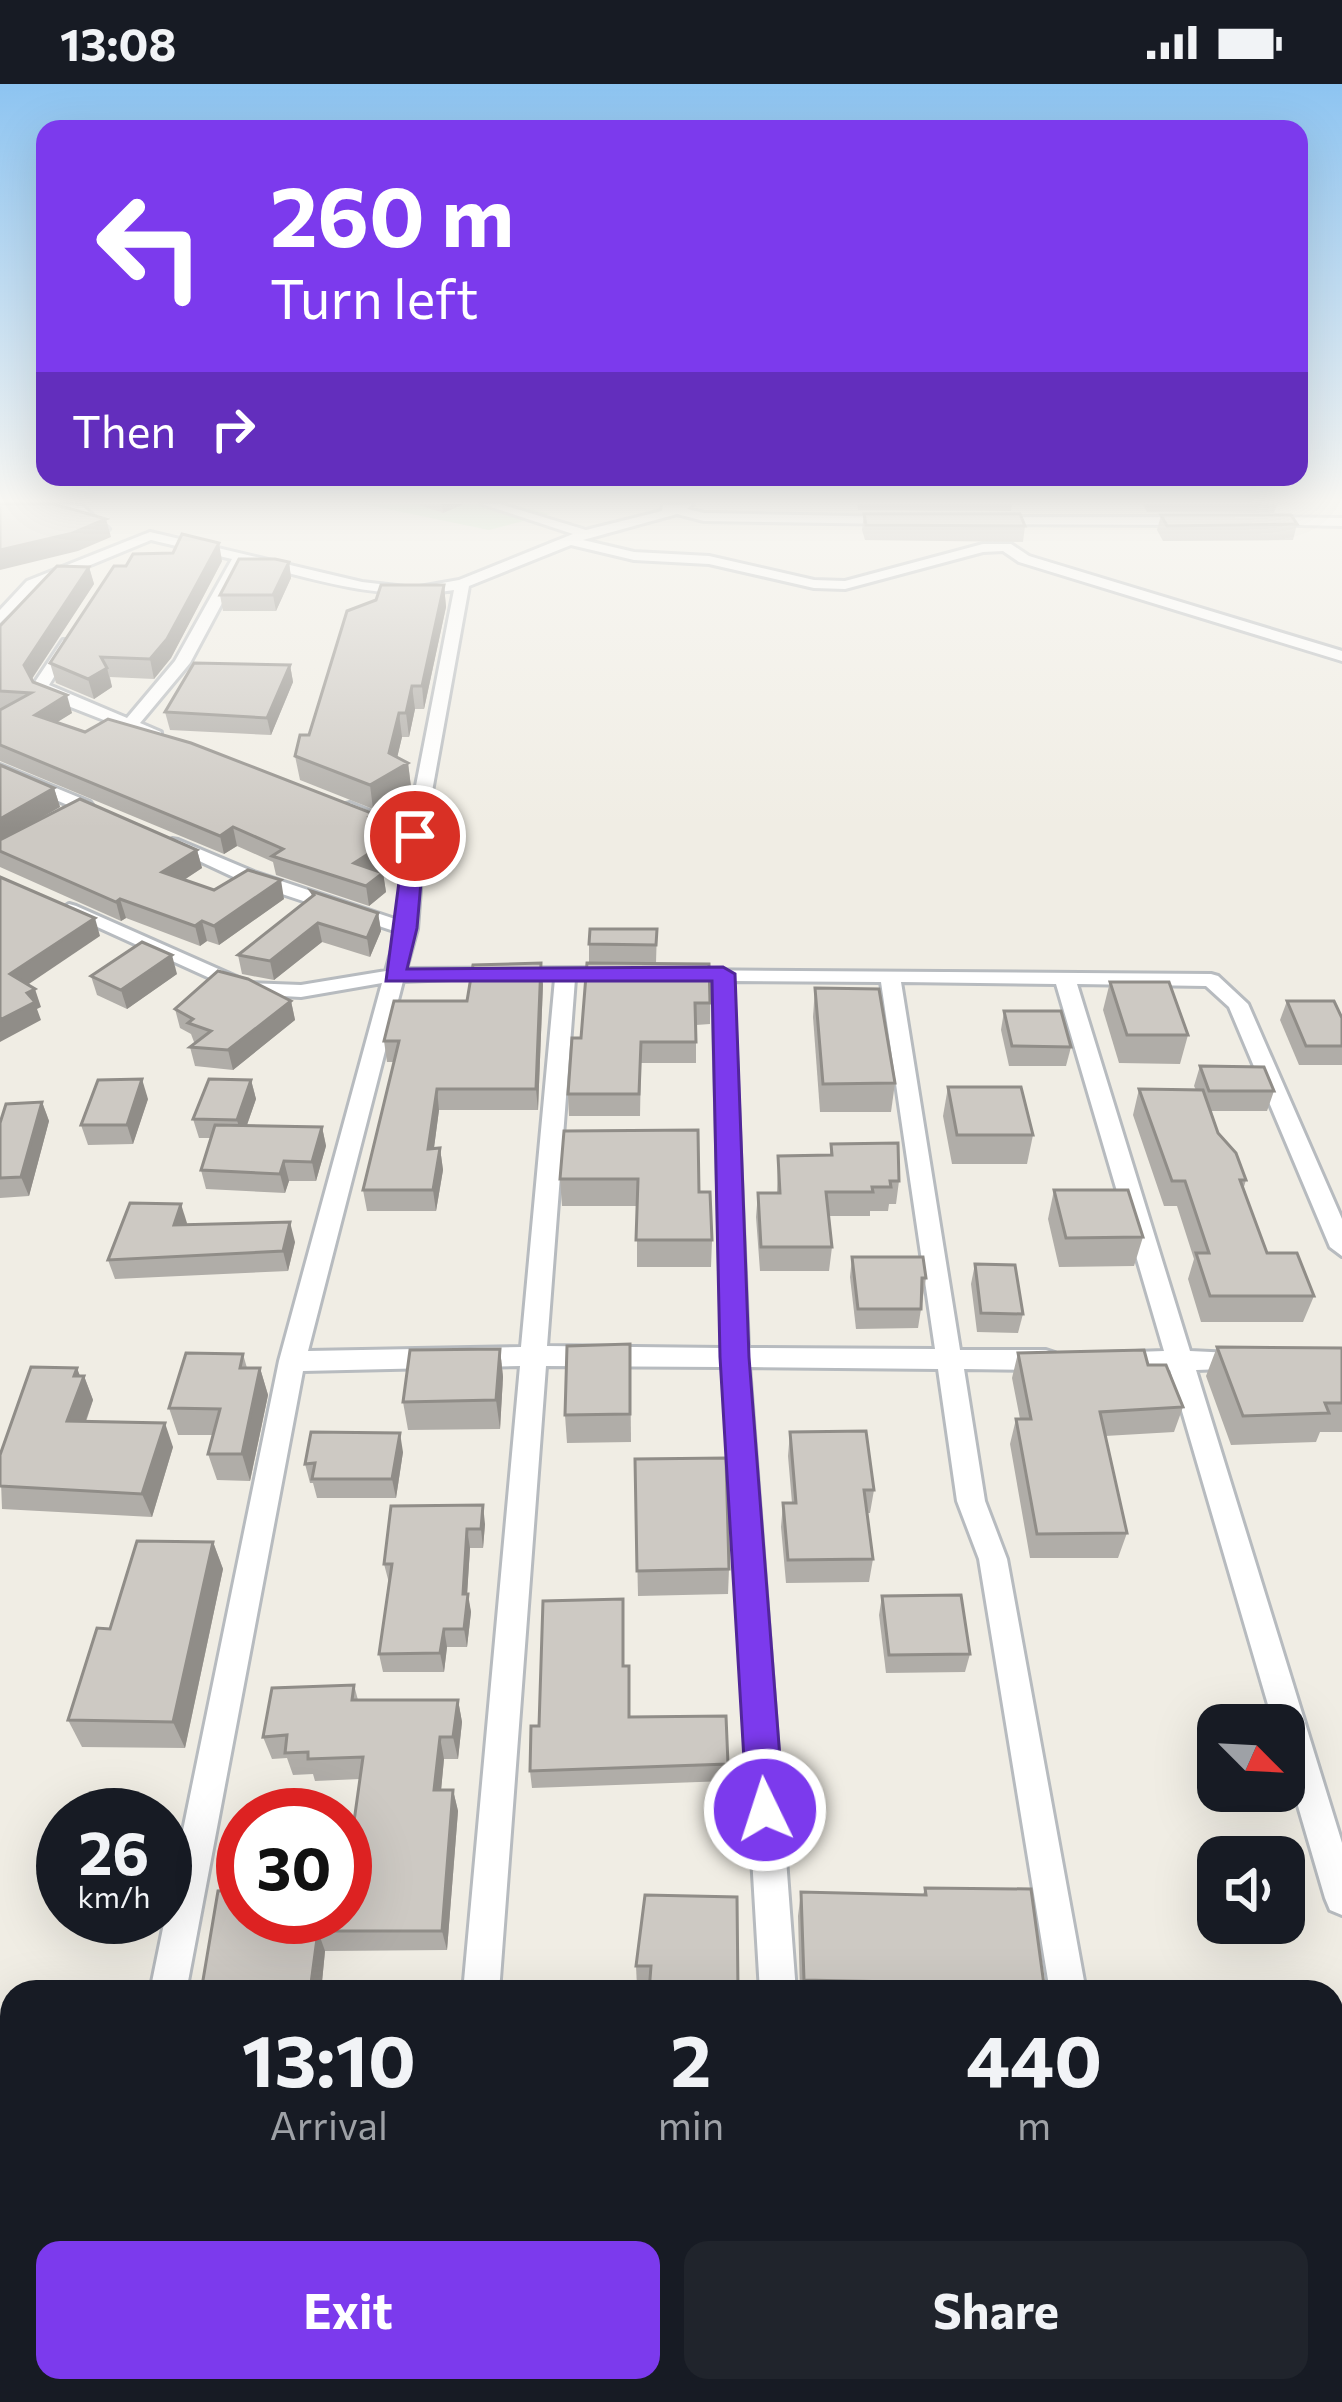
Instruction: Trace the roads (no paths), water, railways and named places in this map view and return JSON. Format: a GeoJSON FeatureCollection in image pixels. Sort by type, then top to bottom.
{"type":"FeatureCollection","features":[{"type":"Feature","properties":{"kind":"street"},"geometry":{"type":"LineString","coordinates":[[129,726],[182,663],[210,612]]}},
{"type":"Feature","properties":{"kind":"street"},"geometry":{"type":"LineString","coordinates":[[170,1980],[292,1361],[406,928],[415,836],[457,612]]}},
{"type":"Feature","properties":{"kind":"street"},"geometry":{"type":"LineString","coordinates":[[1198,612],[1342,656]]}},
{"type":"Feature","properties":{"kind":"street"},"geometry":{"type":"LineString","coordinates":[[77,630],[41,685],[46,692],[170,740]]}},
{"type":"Feature","properties":{"kind":"street"},"geometry":{"type":"LineString","coordinates":[[0,770],[104,814]]}},
{"type":"Feature","properties":{"kind":"street"},"geometry":{"type":"LineString","coordinates":[[334,803],[415,836]]}},
{"type":"Feature","properties":{"kind":"street"},"geometry":{"type":"LineString","coordinates":[[42,830],[83,806]]}},
{"type":"Feature","properties":{"kind":"street"},"geometry":{"type":"LineString","coordinates":[[145,832],[247,876],[406,928]]}},
{"type":"Feature","properties":{"kind":"street"},"geometry":{"type":"LineString","coordinates":[[41,897],[245,988],[302,994],[394,976],[566,973],[1211,980],[1228,991],[1342,1247]]}},
{"type":"Feature","properties":{"kind":"street"},"geometry":{"type":"LineString","coordinates":[[482,1980],[566,973]]}},
{"type":"Feature","properties":{"kind":"street"},"geometry":{"type":"LineString","coordinates":[[723,974],[735,1357],[777,1980]]}},
{"type":"Feature","properties":{"kind":"street"},"geometry":{"type":"LineString","coordinates":[[890,975],[971,1501],[994,1559],[1066,1980]]}},
{"type":"Feature","properties":{"kind":"street"},"geometry":{"type":"LineString","coordinates":[[1064,976],[1342,1898]]}},
{"type":"Feature","properties":{"kind":"street"},"geometry":{"type":"LineString","coordinates":[[292,1361],[534,1356],[1274,1361]]}}]}
